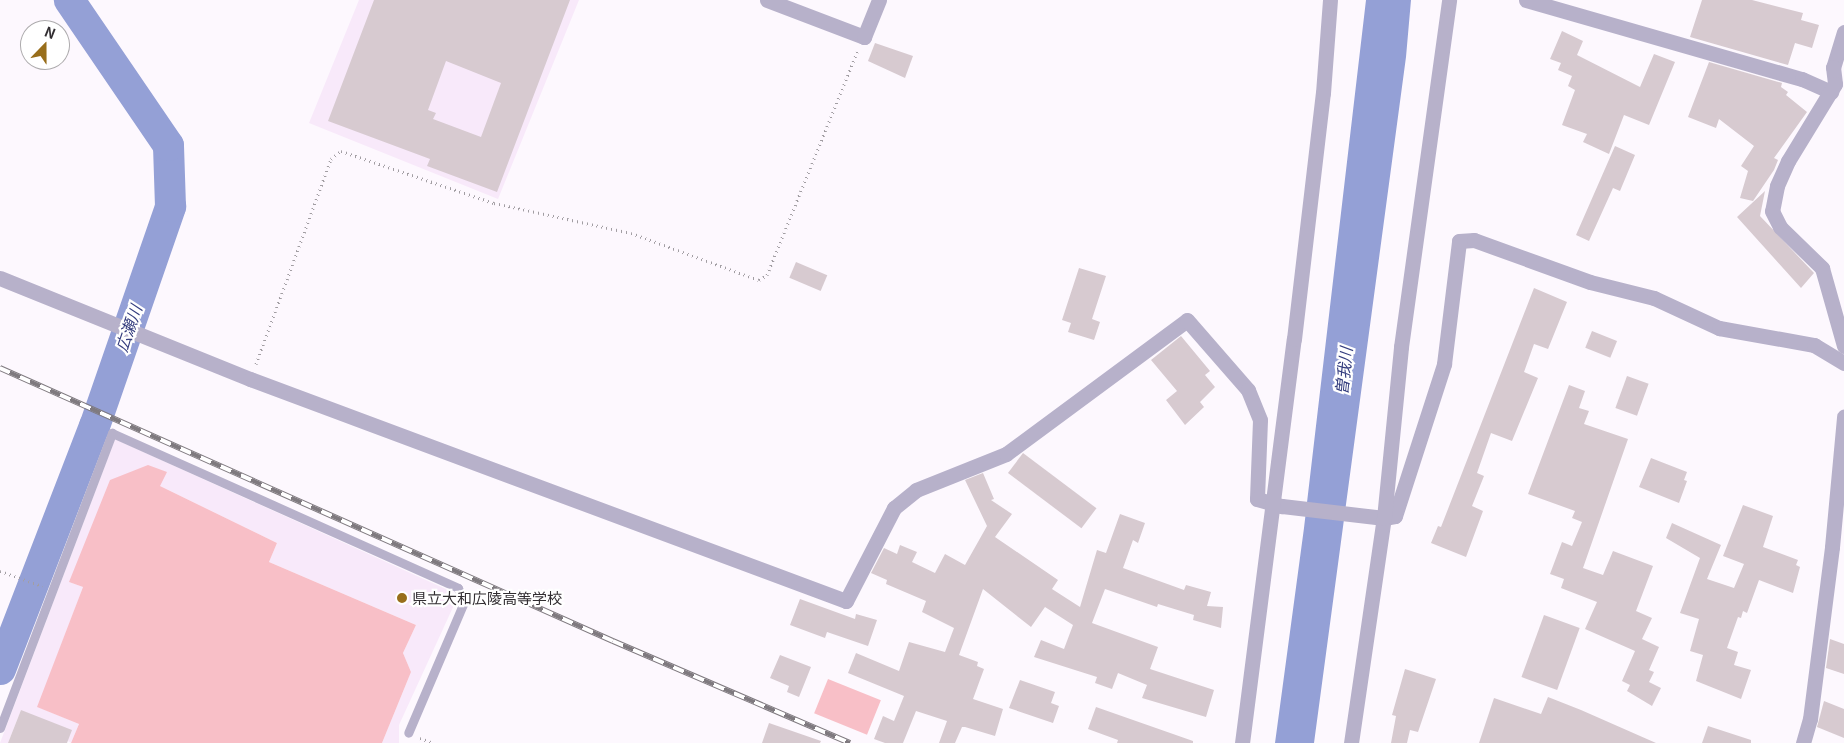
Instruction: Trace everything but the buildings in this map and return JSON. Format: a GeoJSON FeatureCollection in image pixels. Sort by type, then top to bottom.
{"type":"FeatureCollection","features":[{"type":"Feature","properties":{"kind":"street"},"geometry":{"type":"LineString","coordinates":[[768,0],[864,37],[879,0]]}},
{"type":"Feature","properties":{"kind":"street"},"geometry":{"type":"LineString","coordinates":[[1242,743],[1277,505],[1323,93],[1330,0]]}},
{"type":"Feature","properties":{"kind":"street"},"geometry":{"type":"LineString","coordinates":[[1350,743],[1401,348],[1449,0]]}},
{"type":"Feature","properties":{"kind":"street"},"geometry":{"type":"LineString","coordinates":[[1526,0],[1837,88]]}},
{"type":"Feature","properties":{"kind":"street"},"geometry":{"type":"LineString","coordinates":[[1844,32],[1833,67],[1837,88],[1788,161],[1777,186],[1772,211],[1780,227],[1822,268],[1844,346]]}},
{"type":"Feature","properties":{"kind":"street"},"geometry":{"type":"LineString","coordinates":[[0,278],[250,379],[846,601],[894,508],[916,490],[1006,454],[1187,320],[1248,390],[1260,420],[1257,499],[1277,505],[1380,517],[1395,516],[1444,364],[1459,241],[1474,240],[1590,282],[1654,298],[1719,328],[1814,345],[1844,363]]}},
{"type":"Feature","properties":{"kind":"street"},"geometry":{"type":"LineString","coordinates":[[1803,743],[1810,719],[1830,566],[1844,417]]}},
{"type":"Feature","properties":{"kind":"lane"},"geometry":{"type":"LineString","coordinates":[[0,728],[112,433],[458,588],[464,602],[408,734]]}},
{"type":"Feature","properties":{"kind":"path"},"geometry":{"type":"LineString","coordinates":[[250,379],[331,159],[341,151],[494,203],[631,233],[759,280],[767,275],[864,37]]}},
{"type":"Feature","properties":{"kind":"path"},"geometry":{"type":"LineString","coordinates":[[0,570],[24,579]]}},
{"type":"Feature","properties":{"kind":"shaded area"},"geometry":{"type":"Polygon","coordinates":[[[359,0],[579,0],[498,199],[309,123],[359,0]]]}},
{"type":"Feature","properties":{"kind":"shaded area","name":"県立大和広陵高等学校"},"geometry":{"type":"Polygon","coordinates":[[[115,439],[448,590],[454,605],[399,725],[399,743],[382,743],[411,672],[403,653],[416,625],[269,562],[277,543],[160,486],[69,582],[83,587],[38,707],[79,724],[71,743],[21,710],[8,743],[0,743],[115,439]]]}},
{"type":"Feature","properties":{"kind":"shaded area"},"geometry":{"type":"Polygon","coordinates":[[[148,465],[167,472],[160,486],[277,543],[269,562],[416,625],[403,653],[411,672],[382,743],[71,743],[79,724],[37,707],[83,587],[69,582],[110,480],[148,465]]]}},
{"type":"Feature","properties":{"kind":"shaded area"},"geometry":{"type":"Polygon","coordinates":[[[828,679],[881,700],[867,735],[814,713],[828,679]]]}},
{"type":"Feature","properties":{"kind":"water","name":"曽我川"},"geometry":{"type":"Polygon","coordinates":[[[1366,0],[1411,0],[1406,57],[1314,743],[1275,743],[1304,528],[1366,0]]]}},
{"type":"Feature","properties":{"kind":"waterway","name":"広瀬川"},"geometry":{"type":"LineString","coordinates":[[0,669],[94,426],[170,206],[168,145],[69,0]]}},
{"type":"Feature","properties":{"kind":"railway"},"geometry":{"type":"LineString","coordinates":[[0,368],[613,641],[850,743]]}},
{"type":"Feature","properties":{"kind":"place","name":"県立大和広陵高等学校"},"geometry":{"type":"Point","coordinates":[402,598]}}]}
